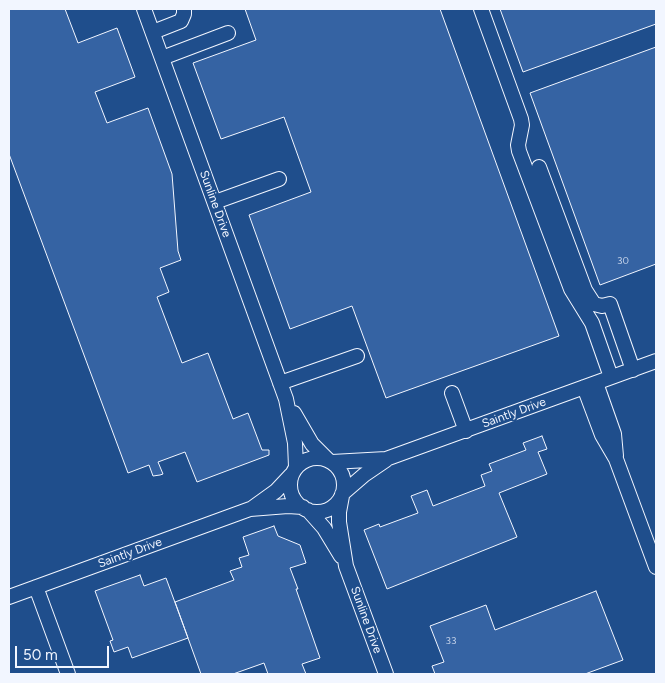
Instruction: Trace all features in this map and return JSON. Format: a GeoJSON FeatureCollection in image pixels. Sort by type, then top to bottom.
{"type":"FeatureCollection","features":[{"type":"Feature","properties":{"kind":"street","name":"Sunline Drive"},"geometry":{"type":"LineString","coordinates":[[144,9],[286,399],[295,443],[294,471]]}},
{"type":"Feature","properties":{"kind":"street"},"geometry":{"type":"LineString","coordinates":[[153,32],[180,21],[184,14],[184,9]]}},
{"type":"Feature","properties":{"kind":"street"},"geometry":{"type":"LineString","coordinates":[[481,9],[521,119],[519,151],[571,289],[592,323],[611,377]]}},
{"type":"Feature","properties":{"kind":"street"},"geometry":{"type":"LineString","coordinates":[[162,58],[228,32]]}},
{"type":"Feature","properties":{"kind":"street"},"geometry":{"type":"LineString","coordinates":[[539,167],[585,290],[594,304],[602,306],[610,304],[633,370]]}},
{"type":"Feature","properties":{"kind":"street"},"geometry":{"type":"LineString","coordinates":[[214,202],[279,179]]}},
{"type":"Feature","properties":{"kind":"street"},"geometry":{"type":"LineString","coordinates":[[280,382],[356,356]]}},
{"type":"Feature","properties":{"kind":"street","name":"Saintly Drive"},"geometry":{"type":"LineString","coordinates":[[342,495],[364,475],[386,459],[656,361]]}},
{"type":"Feature","properties":{"kind":"street"},"geometry":{"type":"LineString","coordinates":[[590,385],[614,434],[616,459],[656,567]]}},
{"type":"Feature","properties":{"kind":"street"},"geometry":{"type":"LineString","coordinates":[[452,393],[466,430]]}},
{"type":"Feature","properties":{"kind":"street","name":"Sunline Drive"},"geometry":{"type":"LineString","coordinates":[[286,399],[312,444],[330,461]]}},
{"type":"Feature","properties":{"kind":"street"},"geometry":{"type":"LineString","coordinates":[[311,458],[330,461],[343,476],[342,495],[335,505],[325,510],[313,511],[305,509],[292,495],[290,484],[294,471],[303,461],[311,458]]}},
{"type":"Feature","properties":{"kind":"street","name":"Saintly Drive"},"geometry":{"type":"LineString","coordinates":[[330,461],[386,459]]}},
{"type":"Feature","properties":{"kind":"street","name":"Saintly Drive"},"geometry":{"type":"LineString","coordinates":[[9,597],[250,509],[276,492],[294,471]]}},
{"type":"Feature","properties":{"kind":"street","name":"Sunline Drive"},"geometry":{"type":"LineString","coordinates":[[342,495],[339,522],[346,566]]}},
{"type":"Feature","properties":{"kind":"street","name":"Saintly Drive"},"geometry":{"type":"LineString","coordinates":[[250,509],[288,506],[305,509]]}},
{"type":"Feature","properties":{"kind":"street","name":"Sunline Drive"},"geometry":{"type":"LineString","coordinates":[[305,509],[324,528],[346,566],[386,674]]}},
{"type":"Feature","properties":{"kind":"street"},"geometry":{"type":"LineString","coordinates":[[36,588],[68,674]]}},
{"type":"Feature","properties":{"kind":"building"},"geometry":{"type":"Polygon","coordinates":[[[9,9],[65,9],[78,43],[117,28],[135,77],[95,92],[107,123],[148,108],[172,174],[178,251],[181,260],[160,268],[169,292],[157,297],[182,363],[208,353],[233,419],[248,413],[262,450],[269,450],[269,455],[197,482],[185,452],[158,462],[163,474],[153,476],[149,465],[128,473],[9,154],[9,9]]]}},
{"type":"Feature","properties":{"kind":"building"},"geometry":{"type":"Polygon","coordinates":[[[245,9],[440,9],[559,336],[386,398],[352,306],[290,329],[249,215],[311,192],[284,117],[221,139],[193,63],[256,40],[245,9]]]}},
{"type":"Feature","properties":{"kind":"building"},"geometry":{"type":"Polygon","coordinates":[[[500,9],[656,9],[656,24],[523,72],[500,9]]]}},
{"type":"Feature","properties":{"kind":"building"},"geometry":{"type":"Polygon","coordinates":[[[656,47],[656,264],[600,285],[530,93],[656,47]]]}},
{"type":"Feature","properties":{"kind":"building"},"geometry":{"type":"Polygon","coordinates":[[[542,436],[547,449],[538,452],[547,474],[499,493],[517,537],[387,589],[364,530],[379,524],[380,527],[418,513],[411,496],[427,490],[433,506],[485,486],[481,475],[492,471],[489,464],[526,450],[523,443],[542,436]]]}},
{"type":"Feature","properties":{"kind":"building"},"geometry":{"type":"Polygon","coordinates":[[[274,526],[278,536],[300,545],[306,563],[290,568],[320,658],[302,664],[306,674],[268,674],[264,663],[233,674],[201,674],[175,602],[234,580],[230,571],[242,567],[239,558],[249,555],[243,537],[274,526]]]}},
{"type":"Feature","properties":{"kind":"building"},"geometry":{"type":"Polygon","coordinates":[[[140,575],[144,586],[166,578],[188,638],[132,658],[128,647],[114,652],[110,641],[113,640],[95,591],[140,575]]]}},
{"type":"Feature","properties":{"kind":"building"},"geometry":{"type":"Polygon","coordinates":[[[596,591],[623,660],[585,674],[435,674],[432,666],[444,662],[430,626],[486,605],[495,630],[596,591]]]}}]}
